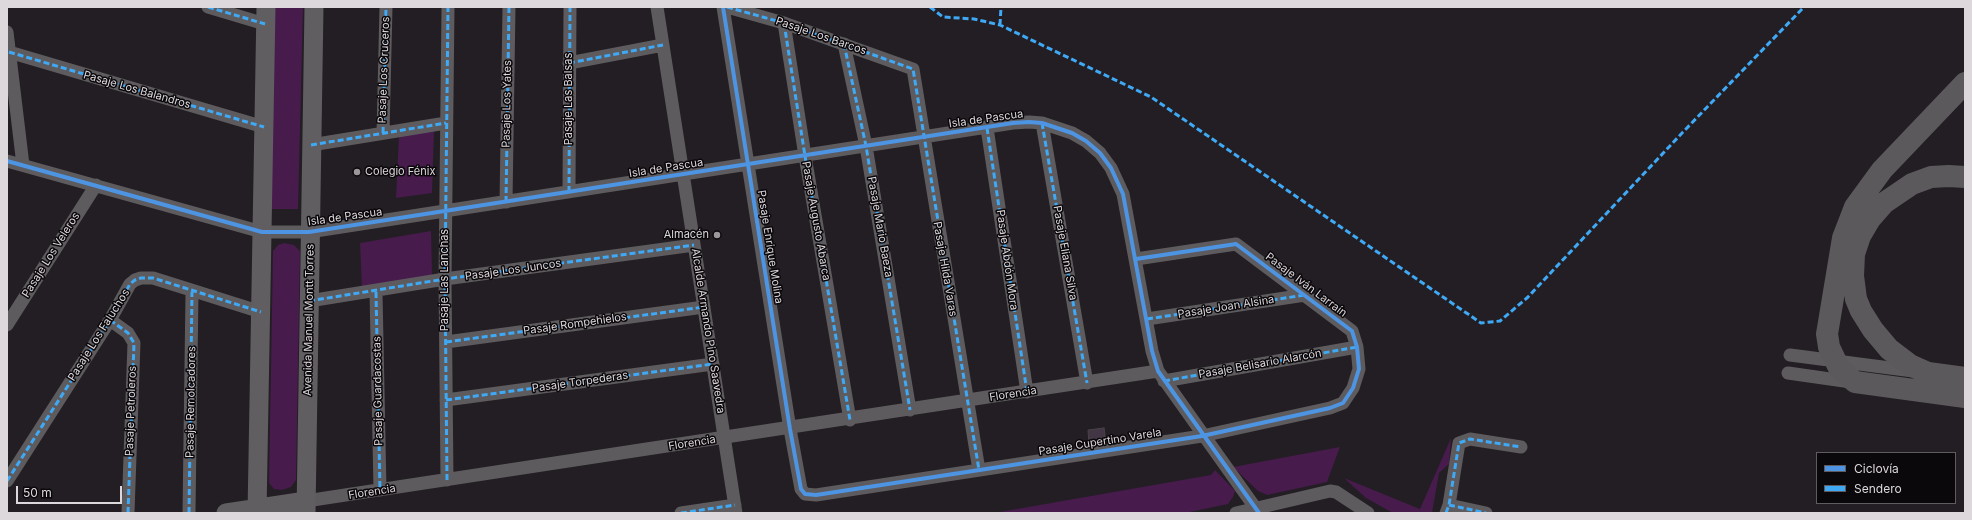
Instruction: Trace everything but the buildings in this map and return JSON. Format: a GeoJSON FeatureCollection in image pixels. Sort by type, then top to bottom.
{"type":"FeatureCollection","features":[{"type":"Feature","properties":{"kind":"highway"},"geometry":{"type":"LineString","coordinates":[[1965,83],[1882,170],[1864,193],[1848,222],[1840,256],[1827,334],[1829,347],[1835,360],[1844,374],[1855,382],[1965,397]]}},
{"type":"Feature","properties":{"kind":"highway"},"geometry":{"type":"LineString","coordinates":[[1965,177],[1949,176],[1931,178],[1912,184],[1893,195],[1865,226],[1854,254],[1854,286],[1856,299],[1868,323],[1880,340],[1899,358],[1928,373],[1965,378]]}},
{"type":"Feature","properties":{"kind":"street"},"geometry":{"type":"LineString","coordinates":[[208,7],[265,16],[257,511]]}},
{"type":"Feature","properties":{"kind":"street","name":"Avenida Manuel Montt Torres"},"geometry":{"type":"LineString","coordinates":[[306,507],[309,232],[314,7]]}},
{"type":"Feature","properties":{"kind":"street","name":"Pasaje Los Cruceros"},"geometry":{"type":"LineString","coordinates":[[383,133],[386,7]]}},
{"type":"Feature","properties":{"kind":"street","name":"Pasaje Las Lanchas"},"geometry":{"type":"LineString","coordinates":[[447,480],[445,211],[448,7]]}},
{"type":"Feature","properties":{"kind":"street","name":"Pasaje Los Yates"},"geometry":{"type":"LineString","coordinates":[[506,202],[509,7]]}},
{"type":"Feature","properties":{"kind":"street","name":"Pasaje Las Balsas"},"geometry":{"type":"LineString","coordinates":[[569,192],[570,7]]}},
{"type":"Feature","properties":{"kind":"street","name":"Alcalde Armando Pino Saavedra"},"geometry":{"type":"LineString","coordinates":[[657,7],[735,509]]}},
{"type":"Feature","properties":{"kind":"street","name":"Pasaje Enrique Molina"},"geometry":{"type":"LineString","coordinates":[[723,7],[747,164],[801,489]]}},
{"type":"Feature","properties":{"kind":"street","name":"Pasaje Los Barcos"},"geometry":{"type":"LineString","coordinates":[[727,7],[784,23],[913,69]]}},
{"type":"Feature","properties":{"kind":"street","name":"Pasaje Augusto Abarca"},"geometry":{"type":"LineString","coordinates":[[784,23],[850,420]]}},
{"type":"Feature","properties":{"kind":"street"},"geometry":{"type":"LineString","coordinates":[[7,32],[23,165]]}},
{"type":"Feature","properties":{"kind":"street","name":"Pasaje Mario Baeza"},"geometry":{"type":"LineString","coordinates":[[844,44],[866,146],[910,410]]}},
{"type":"Feature","properties":{"kind":"street"},"geometry":{"type":"LineString","coordinates":[[569,63],[663,45]]}},
{"type":"Feature","properties":{"kind":"street","name":"Pasaje Los Balandros"},"geometry":{"type":"LineString","coordinates":[[9,52],[264,127]]}},
{"type":"Feature","properties":{"kind":"street","name":"Pasaje Hilda Varas"},"geometry":{"type":"LineString","coordinates":[[913,69],[979,470]]}},
{"type":"Feature","properties":{"kind":"street","name":"Isla de Pascua"},"geometry":{"type":"LineString","coordinates":[[7,161],[262,232],[309,232],[923,137],[1029,122],[1042,123],[1072,133],[1086,141],[1100,153],[1111,168],[1123,194],[1147,319],[1161,376]]}},
{"type":"Feature","properties":{"kind":"street"},"geometry":{"type":"LineString","coordinates":[[311,145],[446,123]]}},
{"type":"Feature","properties":{"kind":"street","name":"Pasaje Eliana Silva"},"geometry":{"type":"LineString","coordinates":[[1042,123],[1087,383]]}},
{"type":"Feature","properties":{"kind":"street","name":"Pasaje Abdón Mora"},"geometry":{"type":"LineString","coordinates":[[987,128],[1027,392]]}},
{"type":"Feature","properties":{"kind":"street","name":"Pasaje Los Veleros"},"geometry":{"type":"LineString","coordinates":[[7,325],[96,185]]}},
{"type":"Feature","properties":{"kind":"street","name":"Pasaje Iván Larraín"},"geometry":{"type":"LineString","coordinates":[[1136,259],[1236,244],[1352,331],[1357,347]]}},
{"type":"Feature","properties":{"kind":"street","name":"Pasaje Los Juncos"},"geometry":{"type":"LineString","coordinates":[[309,301],[376,292],[445,279],[694,245]]}},
{"type":"Feature","properties":{"kind":"street","name":"Pasaje Los Faluchos"},"geometry":{"type":"LineString","coordinates":[[7,481],[110,320],[130,284],[141,278],[153,278],[192,292],[261,312]]}},
{"type":"Feature","properties":{"kind":"street","name":"Pasaje Remolcadores"},"geometry":{"type":"LineString","coordinates":[[189,513],[192,292]]}},
{"type":"Feature","properties":{"kind":"street","name":"Pasaje Guardacostas"},"geometry":{"type":"LineString","coordinates":[[376,292],[380,490]]}},
{"type":"Feature","properties":{"kind":"street","name":"Pasaje Joan Alsina"},"geometry":{"type":"LineString","coordinates":[[1147,319],[1305,295]]}},
{"type":"Feature","properties":{"kind":"street","name":"Pasaje Rompehielos"},"geometry":{"type":"LineString","coordinates":[[446,342],[704,307]]}},
{"type":"Feature","properties":{"kind":"street","name":"Pasaje Petroleros"},"geometry":{"type":"LineString","coordinates":[[110,320],[128,333],[134,343],[128,513]]}},
{"type":"Feature","properties":{"kind":"street","name":"Pasaje Belisario Alarcón"},"geometry":{"type":"LineString","coordinates":[[1161,376],[1357,347]]}},
{"type":"Feature","properties":{"kind":"street","name":"Pasaje Cupertino Varela"},"geometry":{"type":"LineString","coordinates":[[801,489],[805,494],[816,495],[1202,436],[1330,408],[1343,403],[1353,388],[1359,369],[1357,347]]}},
{"type":"Feature","properties":{"kind":"street"},"geometry":{"type":"LineString","coordinates":[[1790,354],[1928,373]]}},
{"type":"Feature","properties":{"kind":"street","name":"Pasaje Torpederas"},"geometry":{"type":"LineString","coordinates":[[446,400],[713,364]]}},
{"type":"Feature","properties":{"kind":"street"},"geometry":{"type":"LineString","coordinates":[[1788,373],[1855,382]]}},
{"type":"Feature","properties":{"kind":"street"},"geometry":{"type":"LineString","coordinates":[[1161,376],[1202,436],[1258,511]]}},
{"type":"Feature","properties":{"kind":"street","name":"Florencia"},"geometry":{"type":"LineString","coordinates":[[226,513],[306,507],[380,490],[1087,383],[1161,376]]}},
{"type":"Feature","properties":{"kind":"street"},"geometry":{"type":"LineString","coordinates":[[1486,513],[1447,509],[1459,443],[1470,439],[1521,447]]}},
{"type":"Feature","properties":{"kind":"street"},"geometry":{"type":"LineString","coordinates":[[1236,513],[1258,511],[1330,491],[1336,492],[1368,513]]}},
{"type":"Feature","properties":{"kind":"street"},"geometry":{"type":"LineString","coordinates":[[681,513],[735,509]]}},
{"type":"Feature","properties":{"kind":"shaded area"},"geometry":{"type":"Polygon","coordinates":[[[272,7],[303,7],[298,209],[269,209],[272,7]]]}},
{"type":"Feature","properties":{"kind":"shaded area"},"geometry":{"type":"Polygon","coordinates":[[[434,130],[432,193],[396,198],[399,136],[434,130]]]}},
{"type":"Feature","properties":{"kind":"shaded area"},"geometry":{"type":"Polygon","coordinates":[[[431,231],[432,276],[362,289],[360,243],[431,231]]]}},
{"type":"Feature","properties":{"kind":"shaded area"},"geometry":{"type":"Polygon","coordinates":[[[284,243],[294,245],[300,251],[296,480],[291,487],[282,490],[274,489],[269,483],[273,251],[278,245],[284,243]]]}},
{"type":"Feature","properties":{"kind":"shaded area"},"geometry":{"type":"Polygon","coordinates":[[[1451,438],[1449,464],[1439,473],[1432,513],[1393,513],[1366,498],[1344,478],[1420,509],[1451,438]]]}},
{"type":"Feature","properties":{"kind":"shaded area"},"geometry":{"type":"Polygon","coordinates":[[[1340,447],[1327,482],[1267,495],[1258,491],[1233,467],[1340,447]]]}},
{"type":"Feature","properties":{"kind":"shaded area"},"geometry":{"type":"Polygon","coordinates":[[[1215,470],[1235,491],[1233,497],[1228,504],[1185,513],[994,513],[1211,475],[1215,470]]]}},
{"type":"Feature","properties":{"kind":"marked path"},"geometry":{"type":"LineString","coordinates":[[208,7],[265,24]]}},
{"type":"Feature","properties":{"kind":"marked path"},"geometry":{"type":"LineString","coordinates":[[383,133],[386,7]]}},
{"type":"Feature","properties":{"kind":"marked path"},"geometry":{"type":"LineString","coordinates":[[447,480],[445,279],[448,7]]}},
{"type":"Feature","properties":{"kind":"marked path"},"geometry":{"type":"LineString","coordinates":[[506,202],[509,7]]}},
{"type":"Feature","properties":{"kind":"marked path"},"geometry":{"type":"LineString","coordinates":[[569,192],[570,7]]}},
{"type":"Feature","properties":{"kind":"marked path"},"geometry":{"type":"LineString","coordinates":[[727,7],[784,23],[913,69],[979,470]]}},
{"type":"Feature","properties":{"kind":"marked path"},"geometry":{"type":"LineString","coordinates":[[930,7],[943,17],[974,19],[1000,25],[1151,97],[1481,323],[1500,321],[1528,297],[1683,132],[1804,7]]}},
{"type":"Feature","properties":{"kind":"marked path"},"geometry":{"type":"LineString","coordinates":[[1000,25],[1001,7]]}},
{"type":"Feature","properties":{"kind":"marked path"},"geometry":{"type":"LineString","coordinates":[[784,23],[850,420]]}},
{"type":"Feature","properties":{"kind":"marked path"},"geometry":{"type":"LineString","coordinates":[[844,44],[866,146],[910,410]]}},
{"type":"Feature","properties":{"kind":"marked path"},"geometry":{"type":"LineString","coordinates":[[569,63],[663,45]]}},
{"type":"Feature","properties":{"kind":"marked path"},"geometry":{"type":"LineString","coordinates":[[9,52],[264,127]]}},
{"type":"Feature","properties":{"kind":"marked path"},"geometry":{"type":"LineString","coordinates":[[311,145],[446,123]]}},
{"type":"Feature","properties":{"kind":"marked path"},"geometry":{"type":"LineString","coordinates":[[1042,123],[1087,383]]}},
{"type":"Feature","properties":{"kind":"marked path"},"geometry":{"type":"LineString","coordinates":[[987,128],[1027,392]]}},
{"type":"Feature","properties":{"kind":"marked path"},"geometry":{"type":"LineString","coordinates":[[309,301],[445,279],[694,245]]}},
{"type":"Feature","properties":{"kind":"marked path"},"geometry":{"type":"LineString","coordinates":[[7,481],[110,320],[130,284],[135,280],[141,278],[153,278],[261,312]]}},
{"type":"Feature","properties":{"kind":"marked path"},"geometry":{"type":"LineString","coordinates":[[189,513],[192,292]]}},
{"type":"Feature","properties":{"kind":"marked path"},"geometry":{"type":"LineString","coordinates":[[376,292],[380,490]]}},
{"type":"Feature","properties":{"kind":"marked path"},"geometry":{"type":"LineString","coordinates":[[1147,319],[1305,295]]}},
{"type":"Feature","properties":{"kind":"marked path"},"geometry":{"type":"LineString","coordinates":[[446,342],[704,307]]}},
{"type":"Feature","properties":{"kind":"marked path"},"geometry":{"type":"LineString","coordinates":[[110,320],[128,333],[134,343],[128,513]]}},
{"type":"Feature","properties":{"kind":"marked path"},"geometry":{"type":"LineString","coordinates":[[1164,381],[1357,347]]}},
{"type":"Feature","properties":{"kind":"marked path"},"geometry":{"type":"LineString","coordinates":[[446,400],[713,364]]}},
{"type":"Feature","properties":{"kind":"marked path"},"geometry":{"type":"LineString","coordinates":[[1446,513],[1449,505],[1459,443],[1470,439],[1521,447]]}},
{"type":"Feature","properties":{"kind":"marked path"},"geometry":{"type":"LineString","coordinates":[[681,513],[735,505]]}},
{"type":"Feature","properties":{"kind":"marked path"},"geometry":{"type":"LineString","coordinates":[[1449,505],[1486,513]]}},
{"type":"Feature","properties":{"kind":"cycle path"},"geometry":{"type":"LineString","coordinates":[[723,7],[790,429],[801,489],[805,494],[816,495],[1202,436],[1330,408],[1343,403],[1353,388],[1359,369],[1357,347],[1352,331],[1236,244],[1136,259]]}},
{"type":"Feature","properties":{"kind":"cycle path"},"geometry":{"type":"LineString","coordinates":[[7,161],[262,232],[309,232],[1013,123],[1042,123],[1072,133],[1086,141],[1100,153],[1111,168],[1123,194],[1152,351],[1158,371],[1259,513]]}},
{"type":"Feature","properties":{"kind":"place","name":"Colegio Fénix"},"geometry":{"type":"Point","coordinates":[357,172]}},
{"type":"Feature","properties":{"kind":"place","name":"Almacén"},"geometry":{"type":"Point","coordinates":[717,235]}}]}
